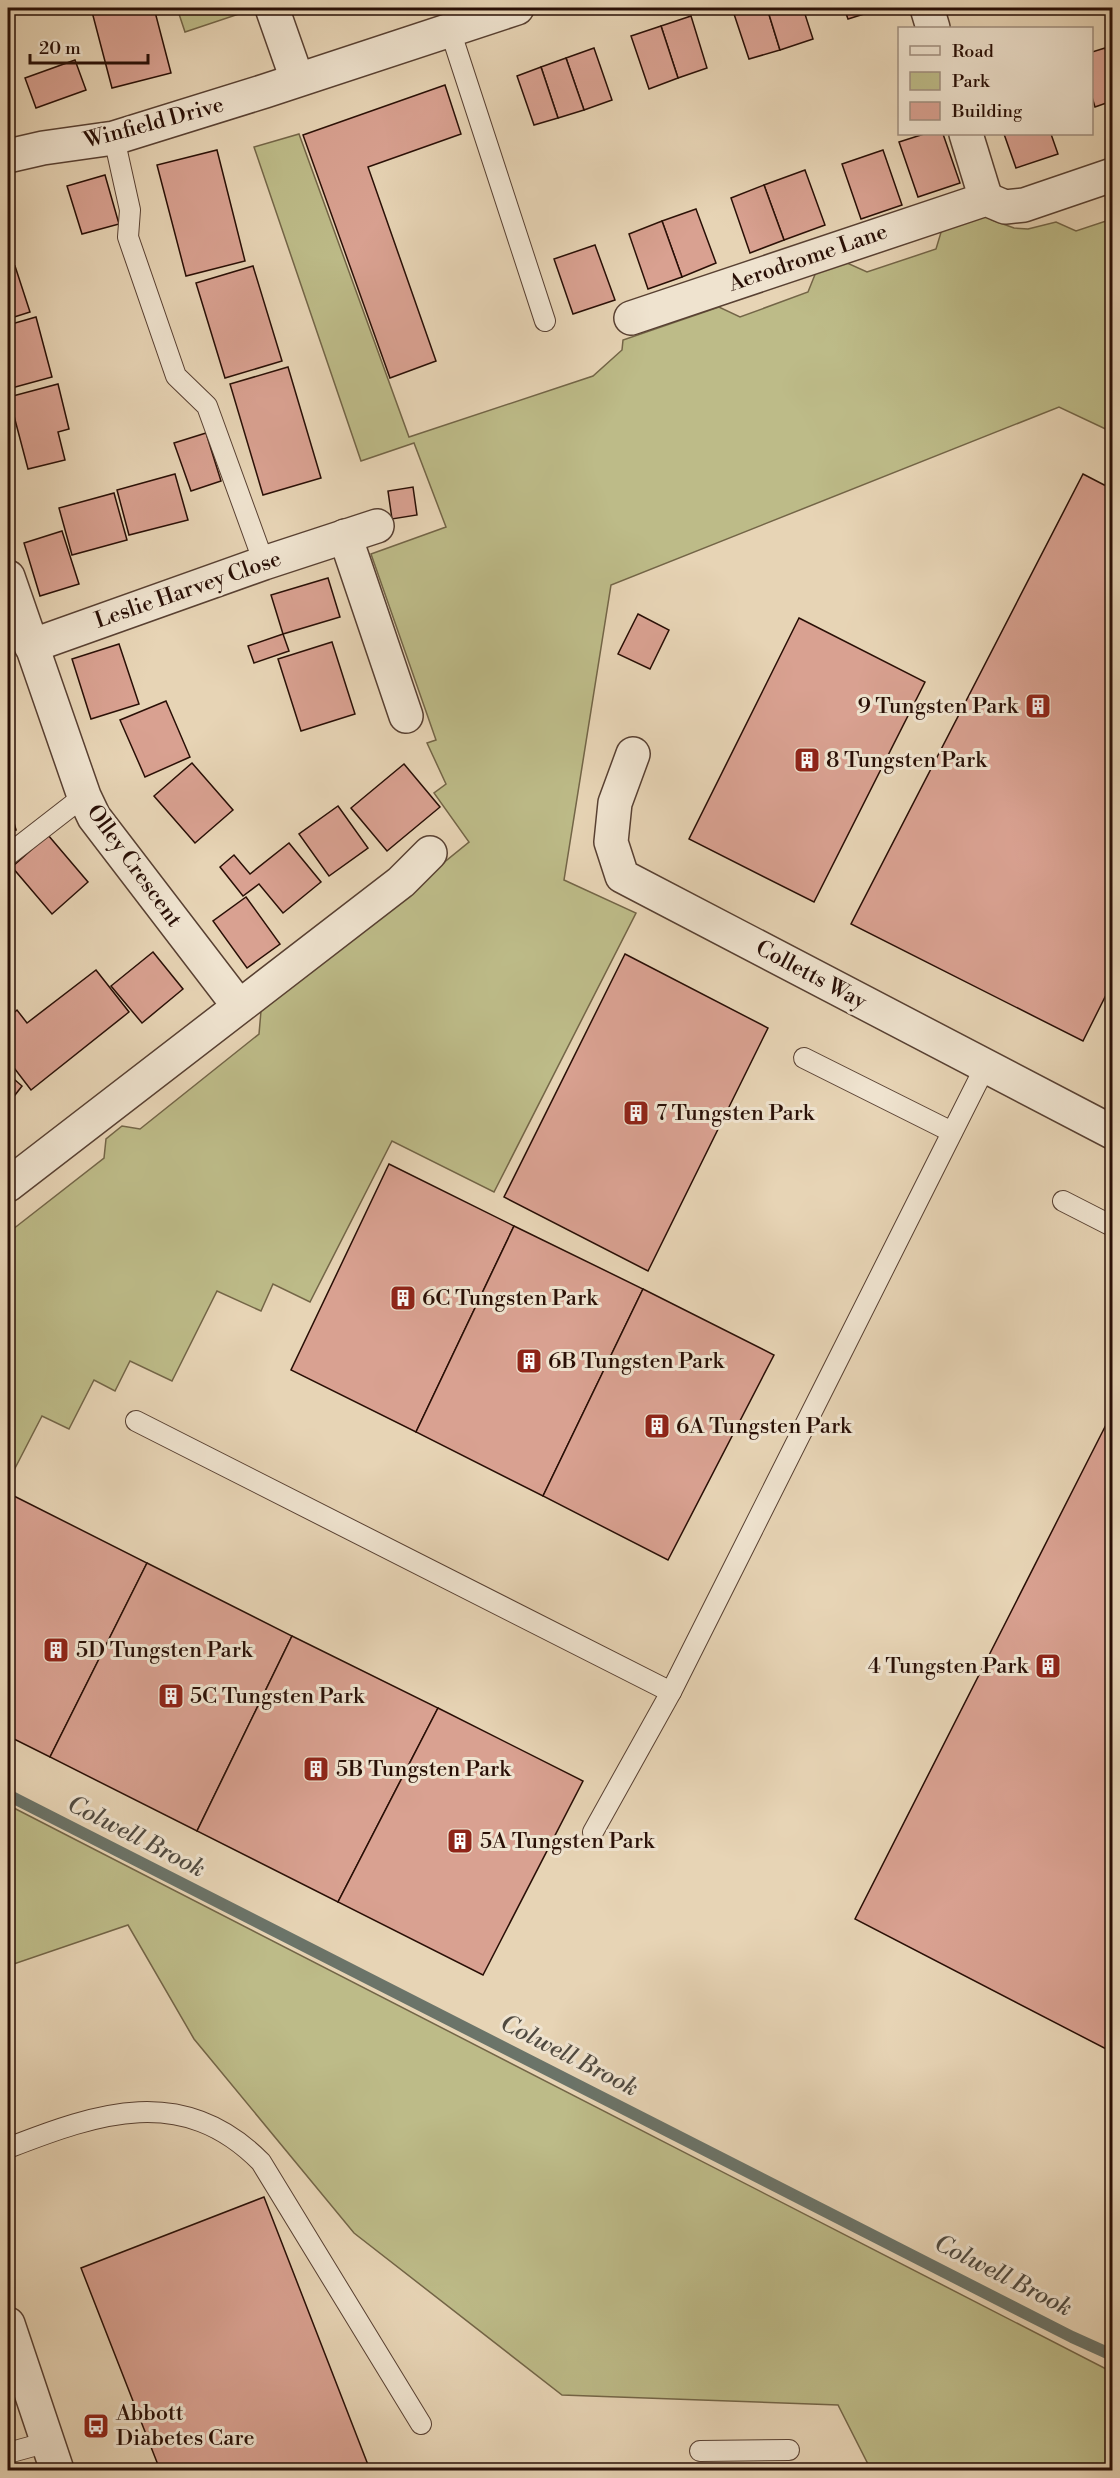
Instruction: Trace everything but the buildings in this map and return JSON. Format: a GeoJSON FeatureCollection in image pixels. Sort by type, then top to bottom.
{"type":"FeatureCollection","features":[{"type":"Feature","properties":{"kind":"street"},"geometry":{"type":"LineString","coordinates":[[272,8],[297,79]]}},
{"type":"Feature","properties":{"kind":"street","name":"Winfield Drive"},"geometry":{"type":"LineString","coordinates":[[8,156],[43,147],[114,138],[517,8]]}},
{"type":"Feature","properties":{"kind":"street"},"geometry":{"type":"LineString","coordinates":[[927,8],[933,27]]}},
{"type":"Feature","properties":{"kind":"street"},"geometry":{"type":"LineString","coordinates":[[966,135],[986,199],[1005,207],[1024,206],[1113,175]]}},
{"type":"Feature","properties":{"kind":"street","name":"Aerodrome Lane"},"geometry":{"type":"LineString","coordinates":[[631,318],[986,199]]}},
{"type":"Feature","properties":{"kind":"street","name":"Leslie Harvey Close"},"geometry":{"type":"LineString","coordinates":[[31,646],[264,562],[377,526]]}},
{"type":"Feature","properties":{"kind":"street"},"geometry":{"type":"LineString","coordinates":[[345,536],[406,716]]}},
{"type":"Feature","properties":{"kind":"street","name":"Olley Crescent"},"geometry":{"type":"LineString","coordinates":[[8,576],[84,796],[94,817],[238,1005]]}},
{"type":"Feature","properties":{"kind":"street","name":"Colletts Way"},"geometry":{"type":"LineString","coordinates":[[633,754],[615,803],[611,842],[622,876],[1113,1132]]}},
{"type":"Feature","properties":{"kind":"street"},"geometry":{"type":"LineString","coordinates":[[8,1185],[238,1005],[401,882],[430,853]]}},
{"type":"Feature","properties":{"kind":"street"},"geometry":{"type":"LineString","coordinates":[[8,2324],[53,2456]]}},
{"type":"Feature","properties":{"kind":"lane"},"geometry":{"type":"LineString","coordinates":[[450,30],[545,321]]}},
{"type":"Feature","properties":{"kind":"lane"},"geometry":{"type":"LineString","coordinates":[[114,138],[130,210],[128,237],[176,376],[207,406],[264,562]]}},
{"type":"Feature","properties":{"kind":"lane"},"geometry":{"type":"LineString","coordinates":[[8,855],[84,796]]}},
{"type":"Feature","properties":{"kind":"lane"},"geometry":{"type":"LineString","coordinates":[[804,1058],[952,1132]]}},
{"type":"Feature","properties":{"kind":"lane"},"geometry":{"type":"LineString","coordinates":[[593,1832],[671,1692],[986,1067]]}},
{"type":"Feature","properties":{"kind":"lane"},"geometry":{"type":"LineString","coordinates":[[1063,1201],[1113,1226]]}},
{"type":"Feature","properties":{"kind":"lane"},"geometry":{"type":"LineString","coordinates":[[136,1421],[671,1692]]}},
{"type":"Feature","properties":{"kind":"lane"},"geometry":{"type":"LineString","coordinates":[[8,2148],[58,2128],[129,2112],[166,2112],[191,2116],[216,2127],[244,2145],[261,2162],[422,2424]]}},
{"type":"Feature","properties":{"kind":"lane"},"geometry":{"type":"LineString","coordinates":[[700,2451],[789,2450]]}},
{"type":"Feature","properties":{"kind":"lane"},"geometry":{"type":"LineString","coordinates":[[8,2453],[53,2456]]}},
{"type":"Feature","properties":{"kind":"green space"},"geometry":{"type":"Polygon","coordinates":[[[177,8],[253,8],[254,9],[185,32],[177,8]]]}},
{"type":"Feature","properties":{"kind":"green space"},"geometry":{"type":"Polygon","coordinates":[[[299,134],[409,437],[593,376],[622,350],[623,340],[719,307],[740,317],[808,292],[816,272],[845,262],[867,272],[936,249],[942,229],[985,214],[992,220],[1014,228],[1028,229],[1056,222],[1076,231],[1112,219],[1112,432],[1059,407],[611,585],[564,880],[636,913],[494,1192],[392,1141],[310,1302],[273,1284],[261,1311],[217,1291],[172,1381],[130,1361],[115,1391],[94,1380],[69,1429],[42,1416],[11,1476],[8,1474],[8,1233],[104,1158],[106,1139],[122,1126],[140,1129],[259,1034],[261,1011],[469,842],[434,793],[446,784],[427,743],[436,740],[371,554],[446,527],[414,443],[361,461],[254,147],[299,134]]]}},
{"type":"Feature","properties":{"kind":"green space"},"geometry":{"type":"Polygon","coordinates":[[[8,1805],[1112,2372],[1112,2470],[871,2470],[838,2405],[562,2395],[354,2233],[194,2039],[128,1925],[8,1966],[8,1805]]]}},
{"type":"Feature","properties":{"kind":"waterway","name":"Colwell Brook"},"geometry":{"type":"LineString","coordinates":[[8,1795],[1072,2337],[1112,2355]]}},
{"type":"Feature","properties":{"kind":"place","name":"9 Tungsten Park"},"geometry":{"type":"Point","coordinates":[1038,706]}},
{"type":"Feature","properties":{"kind":"place","name":"8 Tungsten Park"},"geometry":{"type":"Point","coordinates":[807,760]}},
{"type":"Feature","properties":{"kind":"place","name":"7 Tungsten Park"},"geometry":{"type":"Point","coordinates":[636,1113]}},
{"type":"Feature","properties":{"kind":"place","name":"6C Tungsten Park"},"geometry":{"type":"Point","coordinates":[403,1298]}},
{"type":"Feature","properties":{"kind":"place","name":"6B Tungsten Park"},"geometry":{"type":"Point","coordinates":[529,1361]}},
{"type":"Feature","properties":{"kind":"place","name":"6A Tungsten Park"},"geometry":{"type":"Point","coordinates":[657,1426]}},
{"type":"Feature","properties":{"kind":"place","name":"5D Tungsten Park"},"geometry":{"type":"Point","coordinates":[56,1650]}},
{"type":"Feature","properties":{"kind":"place","name":"4 Tungsten Park"},"geometry":{"type":"Point","coordinates":[1048,1666]}},
{"type":"Feature","properties":{"kind":"place","name":"5C Tungsten Park"},"geometry":{"type":"Point","coordinates":[171,1696]}},
{"type":"Feature","properties":{"kind":"place","name":"5B Tungsten Park"},"geometry":{"type":"Point","coordinates":[316,1769]}},
{"type":"Feature","properties":{"kind":"place","name":"5A Tungsten Park"},"geometry":{"type":"Point","coordinates":[460,1841]}},
{"type":"Feature","properties":{"kind":"place","name":"Abbott Diabetes Care"},"geometry":{"type":"Point","coordinates":[96,2426]}}]}
